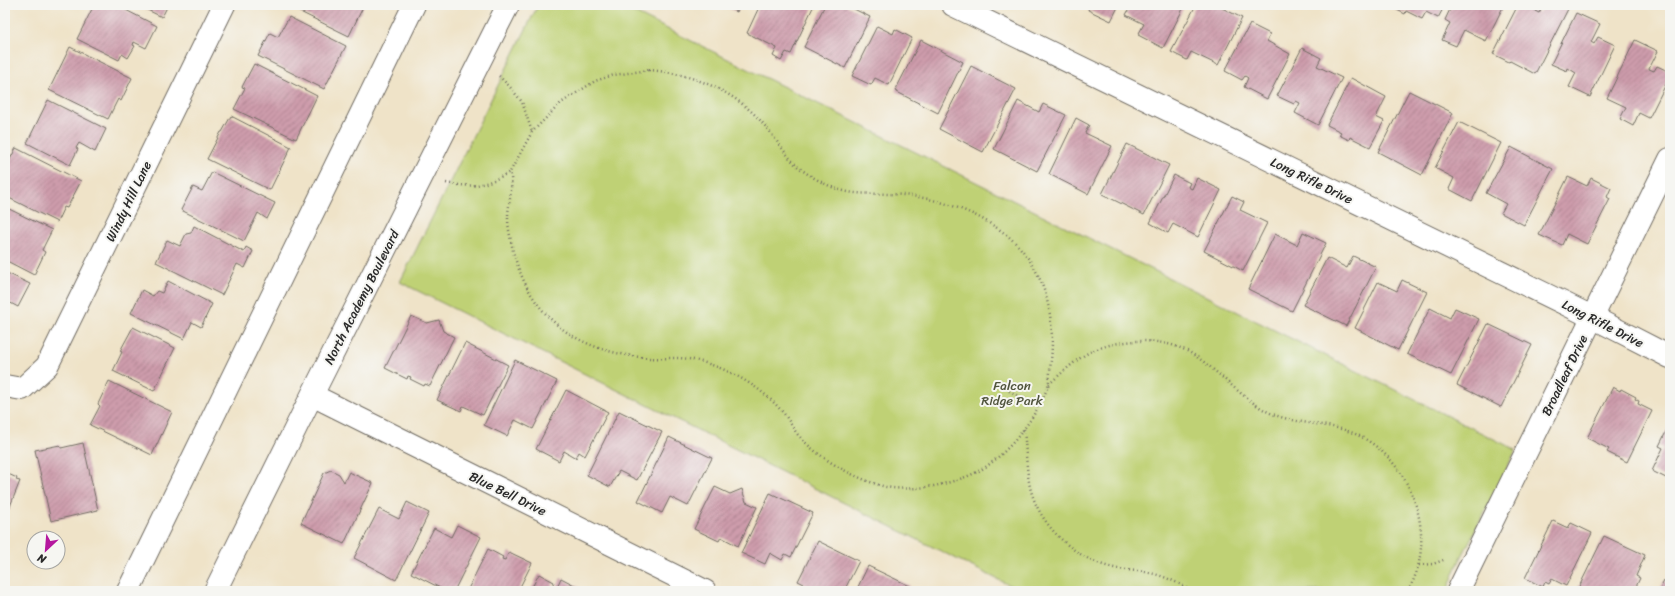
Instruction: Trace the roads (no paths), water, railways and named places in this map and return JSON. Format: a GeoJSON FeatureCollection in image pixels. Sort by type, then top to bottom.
{"type":"FeatureCollection","features":[{"type":"Feature","properties":{"kind":"street","name":"Windy Hill Lane"},"geometry":{"type":"LineString","coordinates":[[14,388],[47,366],[224,5]]}},
{"type":"Feature","properties":{"kind":"street"},"geometry":{"type":"LineString","coordinates":[[128,591],[414,5]]}},
{"type":"Feature","properties":{"kind":"street","name":"North Academy Boulevard"},"geometry":{"type":"LineString","coordinates":[[215,591],[508,5]]}},
{"type":"Feature","properties":{"kind":"street","name":"Long Rifle Drive"},"geometry":{"type":"LineString","coordinates":[[953,5],[1592,317],[1670,357]]}},
{"type":"Feature","properties":{"kind":"street","name":"Broadleaf Drive"},"geometry":{"type":"LineString","coordinates":[[1458,591],[1670,159]]}},
{"type":"Feature","properties":{"kind":"street","name":"Blue Bell Drive"},"geometry":{"type":"LineString","coordinates":[[312,395],[705,591]]}},
{"type":"Feature","properties":{"kind":"park label","name":"Falcon Ridge Park"},"geometry":{"type":"Point","coordinates":[1012,392]}}]}
